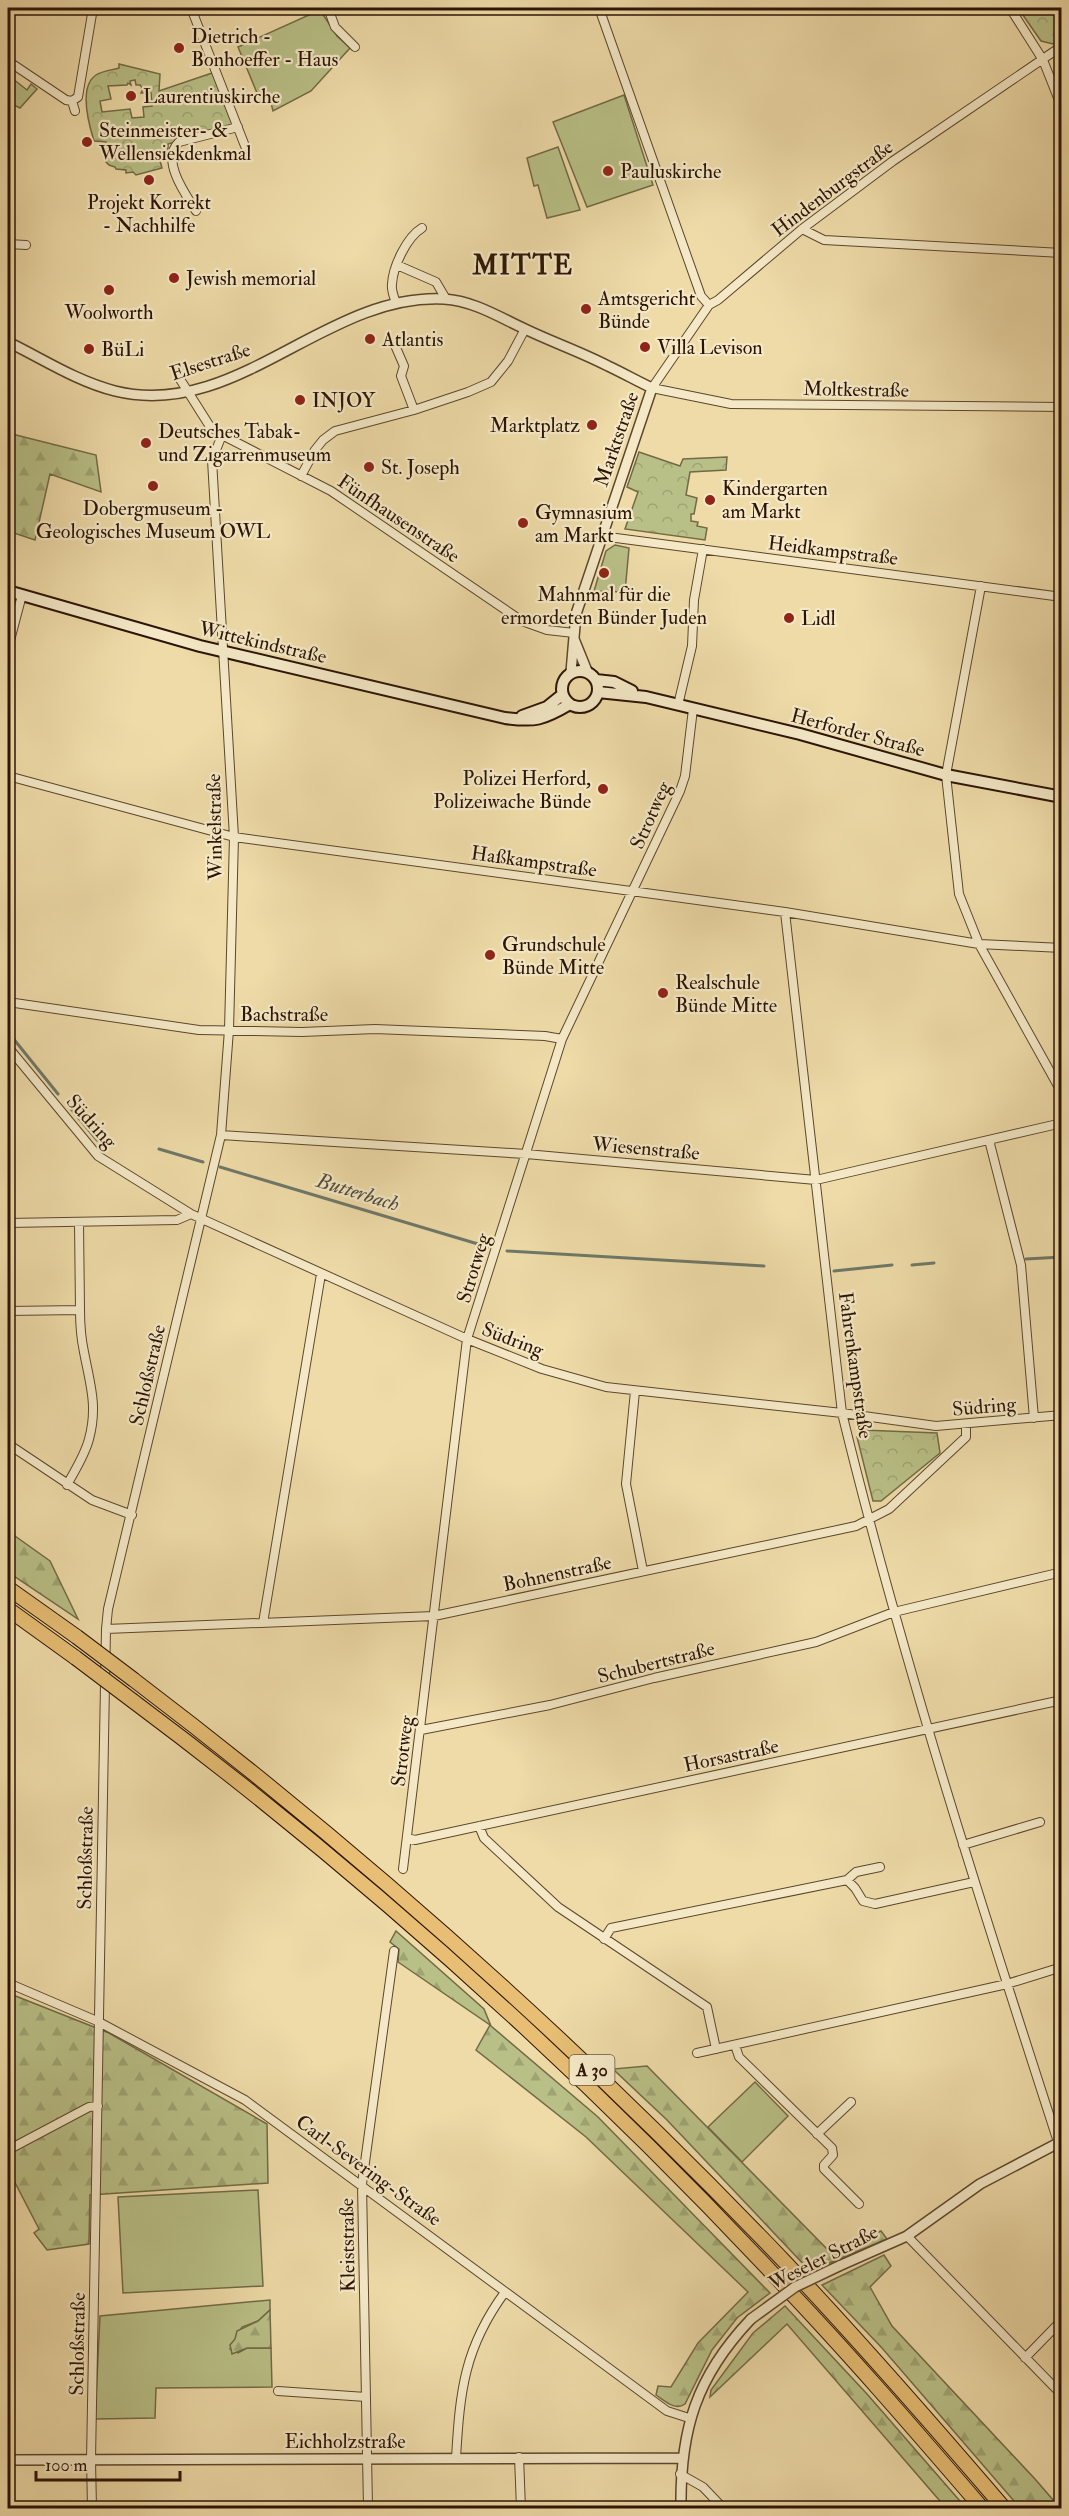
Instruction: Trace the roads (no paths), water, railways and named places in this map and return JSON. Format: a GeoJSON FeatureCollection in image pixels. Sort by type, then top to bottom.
{"type":"FeatureCollection","features":[{"type":"Feature","properties":{"kind":"highway","name":"A 30"},"geometry":{"type":"LineString","coordinates":[[8,1588],[134,1680],[321,1827],[446,1935],[565,2043],[785,2262],[878,2363],[1004,2508]]}},
{"type":"Feature","properties":{"kind":"highway","name":"A 30"},"geometry":{"type":"LineString","coordinates":[[8,1609],[133,1701],[314,1844],[436,1948],[554,2056],[677,2175],[774,2274],[982,2508]]}},
{"type":"Feature","properties":{"kind":"main road","name":"Wittekindstraße"},"geometry":{"type":"LineString","coordinates":[[8,591],[223,651],[513,719],[540,720],[570,704]]}},
{"type":"Feature","properties":{"kind":"main road"},"geometry":{"type":"LineString","coordinates":[[586,671],[596,680],[598,692],[596,698],[585,706],[570,704],[562,694],[561,686],[571,672],[586,671]]}},
{"type":"Feature","properties":{"kind":"main road","name":"Herforder Straße"},"geometry":{"type":"LineString","coordinates":[[596,680],[614,682],[646,697]]}},
{"type":"Feature","properties":{"kind":"main road","name":"Herforder Straße"},"geometry":{"type":"LineString","coordinates":[[598,692],[646,697],[800,734],[946,775],[1062,797]]}},
{"type":"Feature","properties":{"kind":"main road"},"geometry":{"type":"LineString","coordinates":[[513,719],[547,707],[562,694]]}},
{"type":"Feature","properties":{"kind":"street"},"geometry":{"type":"LineString","coordinates":[[8,61],[66,100],[72,101],[78,97],[93,8]]}},
{"type":"Feature","properties":{"kind":"street"},"geometry":{"type":"LineString","coordinates":[[191,8],[245,146]]}},
{"type":"Feature","properties":{"kind":"street"},"geometry":{"type":"LineString","coordinates":[[328,8],[335,27],[355,47]]}},
{"type":"Feature","properties":{"kind":"street"},"geometry":{"type":"LineString","coordinates":[[599,8],[698,288],[709,305]]}},
{"type":"Feature","properties":{"kind":"street"},"geometry":{"type":"LineString","coordinates":[[1010,8],[1043,60],[1062,108]]}},
{"type":"Feature","properties":{"kind":"street","name":"Hindenburgstraße"},"geometry":{"type":"LineString","coordinates":[[652,388],[709,305],[718,300],[802,229],[893,161],[1062,46]]}},
{"type":"Feature","properties":{"kind":"street"},"geometry":{"type":"LineString","coordinates":[[72,101],[75,111]]}},
{"type":"Feature","properties":{"kind":"street"},"geometry":{"type":"LineString","coordinates":[[196,211],[178,183],[172,156],[174,147],[179,142],[238,127]]}},
{"type":"Feature","properties":{"kind":"street"},"geometry":{"type":"LineString","coordinates":[[396,303],[392,285],[397,265],[414,233],[422,228]]}},
{"type":"Feature","properties":{"kind":"street"},"geometry":{"type":"LineString","coordinates":[[802,229],[824,240],[1062,253]]}},
{"type":"Feature","properties":{"kind":"street"},"geometry":{"type":"LineString","coordinates":[[8,244],[26,245]]}},
{"type":"Feature","properties":{"kind":"street"},"geometry":{"type":"LineString","coordinates":[[397,265],[436,282],[446,299]]}},
{"type":"Feature","properties":{"kind":"street","name":"Elsestraße"},"geometry":{"type":"LineString","coordinates":[[9,344],[59,369],[116,391],[149,395],[188,392],[245,371],[327,328],[380,308],[420,299],[446,299],[485,310],[652,388]]}},
{"type":"Feature","properties":{"kind":"street"},"geometry":{"type":"LineString","coordinates":[[302,476],[322,440],[335,431],[414,410],[491,382],[508,361],[525,329]]}},
{"type":"Feature","properties":{"kind":"street"},"geometry":{"type":"LineString","coordinates":[[394,343],[404,366],[401,376],[414,410]]}},
{"type":"Feature","properties":{"kind":"street","name":"Fünfhausenstraße"},"geometry":{"type":"LineString","coordinates":[[178,376],[209,425],[222,435],[348,502],[522,621],[574,636]]}},
{"type":"Feature","properties":{"kind":"street","name":"Moltkestraße"},"geometry":{"type":"LineString","coordinates":[[652,388],[731,404],[1062,407]]}},
{"type":"Feature","properties":{"kind":"street","name":"Marktstraße"},"geometry":{"type":"LineString","coordinates":[[571,672],[576,614],[652,388]]}},
{"type":"Feature","properties":{"kind":"street","name":"Winkelstraße"},"geometry":{"type":"LineString","coordinates":[[200,1218],[221,1135],[229,1030],[234,837],[212,460],[222,435]]}},
{"type":"Feature","properties":{"kind":"street","name":"Heidkampstraße"},"geometry":{"type":"LineString","coordinates":[[601,536],[1062,597]]}},
{"type":"Feature","properties":{"kind":"street"},"geometry":{"type":"LineString","coordinates":[[678,705],[692,646],[694,600],[703,549]]}},
{"type":"Feature","properties":{"kind":"street"},"geometry":{"type":"LineString","coordinates":[[981,586],[946,775],[959,894],[979,944],[1062,1093]]}},
{"type":"Feature","properties":{"kind":"street"},"geometry":{"type":"LineString","coordinates":[[8,648],[22,595]]}},
{"type":"Feature","properties":{"kind":"street"},"geometry":{"type":"LineString","coordinates":[[574,636],[586,671]]}},
{"type":"Feature","properties":{"kind":"street","name":"Strotweg"},"geometry":{"type":"LineString","coordinates":[[403,1869],[467,1339],[562,1039],[680,791],[685,776],[693,709]]}},
{"type":"Feature","properties":{"kind":"street","name":"Haßkampstraße"},"geometry":{"type":"LineString","coordinates":[[8,776],[234,837],[785,912],[979,944],[1062,948]]}},
{"type":"Feature","properties":{"kind":"street","name":"Fahrenkampstraße"},"geometry":{"type":"LineString","coordinates":[[785,912],[842,1413],[861,1491],[927,1730],[974,1882],[1060,2143]]}},
{"type":"Feature","properties":{"kind":"street","name":"Bachstraße"},"geometry":{"type":"LineString","coordinates":[[8,1002],[199,1030],[302,1032],[375,1029],[545,1036],[562,1039]]}},
{"type":"Feature","properties":{"kind":"street","name":"Südring"},"geometry":{"type":"LineString","coordinates":[[8,1047],[98,1156],[191,1214],[467,1339],[542,1369],[606,1387],[842,1413],[936,1426],[1062,1415]]}},
{"type":"Feature","properties":{"kind":"street","name":"Wiesenstraße"},"geometry":{"type":"LineString","coordinates":[[221,1135],[526,1154],[816,1180],[1062,1123]]}},
{"type":"Feature","properties":{"kind":"street"},"geometry":{"type":"LineString","coordinates":[[989,1140],[1021,1265],[1034,1418]]}},
{"type":"Feature","properties":{"kind":"street"},"geometry":{"type":"LineString","coordinates":[[8,1223],[177,1220],[191,1214]]}},
{"type":"Feature","properties":{"kind":"street","name":"Schloßstraße"},"geometry":{"type":"LineString","coordinates":[[92,2508],[98,2106],[97,2021],[106,1629],[108,1609],[132,1515],[200,1218]]}},
{"type":"Feature","properties":{"kind":"street"},"geometry":{"type":"LineString","coordinates":[[67,1485],[84,1455],[90,1438],[94,1406],[93,1385],[84,1354],[80,1310],[79,1222]]}},
{"type":"Feature","properties":{"kind":"street"},"geometry":{"type":"LineString","coordinates":[[263,1623],[321,1274]]}},
{"type":"Feature","properties":{"kind":"street"},"geometry":{"type":"LineString","coordinates":[[8,1311],[80,1310]]}},
{"type":"Feature","properties":{"kind":"street"},"geometry":{"type":"LineString","coordinates":[[635,1391],[626,1484],[643,1571]]}},
{"type":"Feature","properties":{"kind":"street","name":"Bohnenstraße"},"geometry":{"type":"LineString","coordinates":[[106,1629],[434,1616],[856,1526],[889,1509],[966,1437],[966,1425]]}},
{"type":"Feature","properties":{"kind":"street"},"geometry":{"type":"LineString","coordinates":[[8,1444],[92,1500],[132,1515]]}},
{"type":"Feature","properties":{"kind":"street","name":"Schubertstraße"},"geometry":{"type":"LineString","coordinates":[[421,1730],[550,1705],[654,1678],[816,1642],[894,1612],[1062,1572]]}},
{"type":"Feature","properties":{"kind":"street","name":"Horsastraße"},"geometry":{"type":"LineString","coordinates":[[407,1839],[415,1840],[1062,1700]]}},
{"type":"Feature","properties":{"kind":"street"},"geometry":{"type":"LineString","coordinates":[[963,1845],[1040,1822]]}},
{"type":"Feature","properties":{"kind":"street"},"geometry":{"type":"LineString","coordinates":[[479,1826],[484,1839],[558,1907],[707,2007],[716,2049]]}},
{"type":"Feature","properties":{"kind":"street"},"geometry":{"type":"LineString","coordinates":[[604,1939],[611,1928],[847,1880],[856,1872],[880,1867]]}},
{"type":"Feature","properties":{"kind":"street"},"geometry":{"type":"LineString","coordinates":[[847,1880],[863,1901],[875,1904],[974,1882]]}},
{"type":"Feature","properties":{"kind":"street","name":"Kleiststraße"},"geometry":{"type":"LineString","coordinates":[[368,2508],[362,2184],[394,1951]]}},
{"type":"Feature","properties":{"kind":"street"},"geometry":{"type":"LineString","coordinates":[[698,2053],[1007,1984],[1062,1967]]}},
{"type":"Feature","properties":{"kind":"street","name":"Carl-Severing-Straße"},"geometry":{"type":"LineString","coordinates":[[8,1983],[97,2021],[245,2100],[667,2411],[689,2418]]}},
{"type":"Feature","properties":{"kind":"street"},"geometry":{"type":"LineString","coordinates":[[735,2045],[739,2057],[832,2148],[833,2155],[824,2165],[824,2169],[859,2204]]}},
{"type":"Feature","properties":{"kind":"street"},"geometry":{"type":"LineString","coordinates":[[818,2134],[851,2102]]}},
{"type":"Feature","properties":{"kind":"street"},"geometry":{"type":"LineString","coordinates":[[8,2150],[89,2107],[98,2106]]}},
{"type":"Feature","properties":{"kind":"street","name":"Weseler Straße"},"geometry":{"type":"LineString","coordinates":[[681,2508],[680,2474],[689,2418],[712,2369],[733,2338],[751,2319],[795,2287],[907,2236],[980,2184],[1060,2143]]}},
{"type":"Feature","properties":{"kind":"street"},"geometry":{"type":"LineString","coordinates":[[907,2236],[1062,2395]]}},
{"type":"Feature","properties":{"kind":"street"},"geometry":{"type":"LineString","coordinates":[[456,2458],[463,2380],[469,2356],[479,2334],[505,2292]]}},
{"type":"Feature","properties":{"kind":"street"},"geometry":{"type":"LineString","coordinates":[[1025,2358],[1062,2320]]}},
{"type":"Feature","properties":{"kind":"street"},"geometry":{"type":"LineString","coordinates":[[278,2391],[366,2397]]}},
{"type":"Feature","properties":{"kind":"street"},"geometry":{"type":"LineString","coordinates":[[519,2457],[521,2508]]}},
{"type":"Feature","properties":{"kind":"street","name":"Eichholzstraße"},"geometry":{"type":"LineString","coordinates":[[8,2460],[682,2458]]}},
{"type":"Feature","properties":{"kind":"street"},"geometry":{"type":"LineString","coordinates":[[680,2474],[703,2487],[723,2508]]}},
{"type":"Feature","properties":{"kind":"waterway","name":"Butterbach"},"geometry":{"type":"LineString","coordinates":[[8,1032],[58,1094]]}},
{"type":"Feature","properties":{"kind":"waterway","name":"Butterbach"},"geometry":{"type":"LineString","coordinates":[[68,1105],[97,1140],[104,1142]]}},
{"type":"Feature","properties":{"kind":"waterway","name":"Butterbach"},"geometry":{"type":"LineString","coordinates":[[159,1149],[203,1162]]}},
{"type":"Feature","properties":{"kind":"waterway","name":"Butterbach"},"geometry":{"type":"LineString","coordinates":[[220,1167],[488,1247]]}},
{"type":"Feature","properties":{"kind":"waterway","name":"Butterbach"},"geometry":{"type":"LineString","coordinates":[[507,1251],[764,1266]]}},
{"type":"Feature","properties":{"kind":"waterway","name":"Butterbach"},"geometry":{"type":"LineString","coordinates":[[1026,1259],[1062,1257]]}},
{"type":"Feature","properties":{"kind":"waterway","name":"Butterbach"},"geometry":{"type":"LineString","coordinates":[[912,1265],[934,1263]]}},
{"type":"Feature","properties":{"kind":"waterway","name":"Butterbach"},"geometry":{"type":"LineString","coordinates":[[834,1271],[892,1265]]}},
{"type":"Feature","properties":{"kind":"place","name":"Dietrich - Bonhoeffer - Haus"},"geometry":{"type":"Point","coordinates":[179,48]}},
{"type":"Feature","properties":{"kind":"place","name":"Laurentiuskirche"},"geometry":{"type":"Point","coordinates":[131,96]}},
{"type":"Feature","properties":{"kind":"place","name":"Steinmeister- & Wellensiekdenkmal"},"geometry":{"type":"Point","coordinates":[87,142]}},
{"type":"Feature","properties":{"kind":"place","name":"Pauluskirche"},"geometry":{"type":"Point","coordinates":[608,171]}},
{"type":"Feature","properties":{"kind":"place","name":"Projekt Korrekt - Nachhilfe"},"geometry":{"type":"Point","coordinates":[149,180]}},
{"type":"Feature","properties":{"kind":"place","name":"Jewish memorial"},"geometry":{"type":"Point","coordinates":[174,278]}},
{"type":"Feature","properties":{"kind":"place","name":"Woolworth"},"geometry":{"type":"Point","coordinates":[109,290]}},
{"type":"Feature","properties":{"kind":"place","name":"Amtsgericht Bünde"},"geometry":{"type":"Point","coordinates":[586,309]}},
{"type":"Feature","properties":{"kind":"place","name":"Atlantis"},"geometry":{"type":"Point","coordinates":[370,339]}},
{"type":"Feature","properties":{"kind":"place","name":"Villa Levison"},"geometry":{"type":"Point","coordinates":[645,347]}},
{"type":"Feature","properties":{"kind":"place","name":"BüLi"},"geometry":{"type":"Point","coordinates":[89,349]}},
{"type":"Feature","properties":{"kind":"place","name":"INJOY"},"geometry":{"type":"Point","coordinates":[300,400]}},
{"type":"Feature","properties":{"kind":"place","name":"Marktplatz"},"geometry":{"type":"Point","coordinates":[592,425]}},
{"type":"Feature","properties":{"kind":"place","name":"Deutsches Tabak- und Zigarrenmuseum"},"geometry":{"type":"Point","coordinates":[146,443]}},
{"type":"Feature","properties":{"kind":"place","name":"St. Joseph"},"geometry":{"type":"Point","coordinates":[369,467]}},
{"type":"Feature","properties":{"kind":"place","name":"Dobergmuseum - Geologisches Museum OWL"},"geometry":{"type":"Point","coordinates":[153,486]}},
{"type":"Feature","properties":{"kind":"place","name":"Kindergarten am Markt"},"geometry":{"type":"Point","coordinates":[710,500]}},
{"type":"Feature","properties":{"kind":"place","name":"Gymnasium am Markt"},"geometry":{"type":"Point","coordinates":[523,523]}},
{"type":"Feature","properties":{"kind":"place","name":"Mahnmal für die ermordeten Bünder Juden"},"geometry":{"type":"Point","coordinates":[604,573]}},
{"type":"Feature","properties":{"kind":"place","name":"Lidl"},"geometry":{"type":"Point","coordinates":[789,618]}},
{"type":"Feature","properties":{"kind":"place","name":"Polizei Herford, Polizeiwache Bünde"},"geometry":{"type":"Point","coordinates":[603,789]}},
{"type":"Feature","properties":{"kind":"place","name":"Grundschule Bünde Mitte"},"geometry":{"type":"Point","coordinates":[490,955]}},
{"type":"Feature","properties":{"kind":"place","name":"Realschule Bünde Mitte"},"geometry":{"type":"Point","coordinates":[663,993]}},
{"type":"Feature","properties":{"kind":"district","name":"MITTE"},"geometry":{"type":"Point","coordinates":[523,265]}}]}
